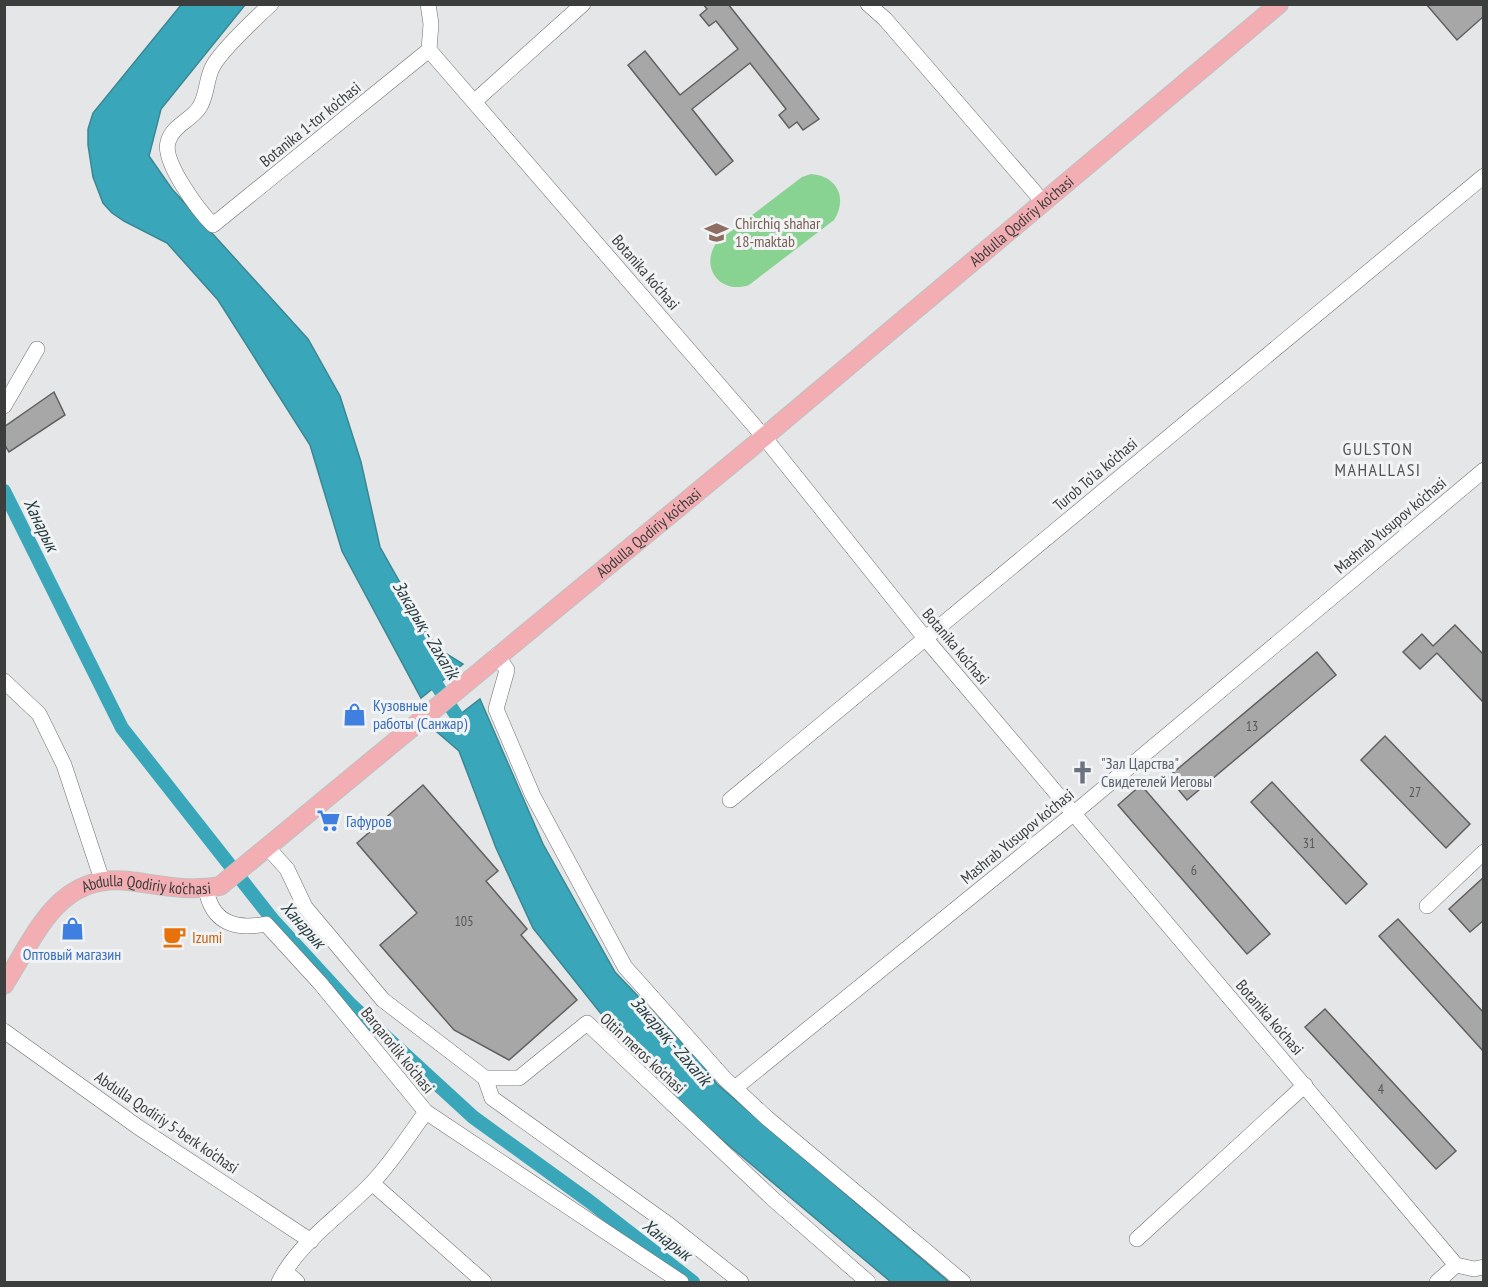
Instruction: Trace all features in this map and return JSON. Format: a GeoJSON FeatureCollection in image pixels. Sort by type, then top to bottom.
{"type":"FeatureCollection","features":[{"type":"Feature","properties":{"kind":"main road","name":"Abdulla Qodiriy ko‘chasi"},"geometry":{"type":"LineString","coordinates":[[4,985],[58,903],[73,890],[102,880],[131,881],[177,889],[213,887],[268,848],[497,655],[764,437],[1279,4]]}},
{"type":"Feature","properties":{"kind":"street","name":"Botanika 1-tor ko‘chasi"},"geometry":{"type":"LineString","coordinates":[[271,4],[212,67],[199,108],[179,124],[168,142],[170,160],[175,170],[198,208],[213,225],[429,50]]}},
{"type":"Feature","properties":{"kind":"street"},"geometry":{"type":"LineString","coordinates":[[428,4],[431,24],[429,50]]}},
{"type":"Feature","properties":{"kind":"street"},"geometry":{"type":"LineString","coordinates":[[475,101],[583,4]]}},
{"type":"Feature","properties":{"kind":"street"},"geometry":{"type":"LineString","coordinates":[[868,4],[885,19],[1044,203]]}},
{"type":"Feature","properties":{"kind":"street","name":"Botanika ko‘chasi"},"geometry":{"type":"LineString","coordinates":[[429,50],[764,437],[925,638],[1471,1282]]}},
{"type":"Feature","properties":{"kind":"street","name":"Turob To‘la ko‘chasi"},"geometry":{"type":"LineString","coordinates":[[730,801],[1484,176]]}},
{"type":"Feature","properties":{"kind":"street"},"geometry":{"type":"LineString","coordinates":[[4,406],[37,349]]}},
{"type":"Feature","properties":{"kind":"street","name":"Mashrab Yusupov ko‘chasi"},"geometry":{"type":"LineString","coordinates":[[735,1088],[1073,814],[1484,470]]}},
{"type":"Feature","properties":{"kind":"street"},"geometry":{"type":"LineString","coordinates":[[497,655],[507,670],[496,709],[533,796],[625,967],[735,1088],[767,1118],[963,1282]]}},
{"type":"Feature","properties":{"kind":"street"},"geometry":{"type":"LineString","coordinates":[[4,681],[39,714],[64,765],[102,880]]}},
{"type":"Feature","properties":{"kind":"street"},"geometry":{"type":"LineString","coordinates":[[268,848],[286,870],[305,907],[382,1000],[485,1078],[492,1098],[668,1224],[741,1282]]}},
{"type":"Feature","properties":{"kind":"street"},"geometry":{"type":"LineString","coordinates":[[1427,906],[1484,852]]}},
{"type":"Feature","properties":{"kind":"street","name":"Barqarorlik ko‘chasi"},"geometry":{"type":"LineString","coordinates":[[213,887],[209,905],[225,921],[246,928],[266,924],[320,983],[426,1112],[681,1282]]}},
{"type":"Feature","properties":{"kind":"street","name":"Oltin meros ko‘chasi"},"geometry":{"type":"LineString","coordinates":[[485,1078],[519,1078],[587,1023],[773,1199],[868,1282]]}},
{"type":"Feature","properties":{"kind":"street","name":"Abdulla Qodiriy 5-berk ko‘chasi"},"geometry":{"type":"LineString","coordinates":[[4,1031],[138,1126],[311,1241]]}},
{"type":"Feature","properties":{"kind":"street"},"geometry":{"type":"LineString","coordinates":[[1137,1239],[1305,1084]]}},
{"type":"Feature","properties":{"kind":"street"},"geometry":{"type":"LineString","coordinates":[[297,1282],[282,1277],[311,1241],[372,1183],[426,1112]]}},
{"type":"Feature","properties":{"kind":"street"},"geometry":{"type":"LineString","coordinates":[[372,1183],[484,1282]]}},
{"type":"Feature","properties":{"kind":"street"},"geometry":{"type":"LineString","coordinates":[[1437,1282],[1459,1267],[1484,1267]]}},
{"type":"Feature","properties":{"kind":"green space"},"geometry":{"type":"Polygon","coordinates":[[[811,174],[828,179],[840,196],[838,212],[834,220],[749,285],[729,286],[715,277],[710,261],[717,242],[802,177],[811,174]]]}},
{"type":"Feature","properties":{"kind":"water"},"geometry":{"type":"Polygon","coordinates":[[[181,5],[245,5],[161,109],[149,156],[172,189],[308,339],[340,396],[361,462],[380,547],[437,648],[463,664],[421,698],[342,551],[310,445],[218,300],[167,243],[112,213],[103,203],[93,177],[88,129],[93,113],[181,5]]]}},
{"type":"Feature","properties":{"kind":"water"},"geometry":{"type":"Polygon","coordinates":[[[480,699],[543,844],[615,972],[699,1060],[717,1084],[949,1282],[891,1282],[689,1112],[606,1020],[533,928],[496,848],[459,751],[437,732],[480,699]]]}},
{"type":"Feature","properties":{"kind":"building"},"geometry":{"type":"Polygon","coordinates":[[[703,4],[728,4],[819,119],[803,130],[797,122],[789,128],[779,115],[786,109],[750,63],[692,109],[733,161],[716,175],[628,65],[645,51],[680,95],[738,49],[716,21],[709,26],[700,15],[707,9],[703,4]]]}},
{"type":"Feature","properties":{"kind":"building"},"geometry":{"type":"Polygon","coordinates":[[[1426,4],[1484,4],[1484,16],[1457,40],[1426,4]]]}},
{"type":"Feature","properties":{"kind":"building"},"geometry":{"type":"Polygon","coordinates":[[[54,392],[65,415],[9,452],[4,444],[4,427],[54,392]]]}},
{"type":"Feature","properties":{"kind":"building"},"geometry":{"type":"Polygon","coordinates":[[[1455,625],[1484,655],[1484,703],[1437,653],[1420,669],[1403,652],[1422,634],[1433,646],[1455,625]]]}},
{"type":"Feature","properties":{"kind":"building"},"geometry":{"type":"Polygon","coordinates":[[[1317,652],[1336,675],[1187,800],[1168,777],[1317,652]]]}},
{"type":"Feature","properties":{"kind":"building"},"geometry":{"type":"Polygon","coordinates":[[[1385,736],[1470,824],[1446,848],[1361,760],[1385,736]]]}},
{"type":"Feature","properties":{"kind":"building"},"geometry":{"type":"Polygon","coordinates":[[[1272,782],[1367,884],[1346,904],[1251,802],[1272,782]]]}},
{"type":"Feature","properties":{"kind":"building"},"geometry":{"type":"Polygon","coordinates":[[[423,785],[498,871],[486,881],[527,929],[521,935],[577,1000],[509,1060],[454,1030],[380,945],[417,913],[357,843],[423,785]]]}},
{"type":"Feature","properties":{"kind":"building"},"geometry":{"type":"Polygon","coordinates":[[[1141,785],[1270,934],[1247,954],[1118,805],[1141,785]]]}},
{"type":"Feature","properties":{"kind":"building"},"geometry":{"type":"Polygon","coordinates":[[[1484,877],[1484,920],[1470,932],[1449,909],[1484,877]]]}},
{"type":"Feature","properties":{"kind":"building"},"geometry":{"type":"Polygon","coordinates":[[[1398,919],[1484,1013],[1484,1052],[1379,936],[1398,919]]]}},
{"type":"Feature","properties":{"kind":"building"},"geometry":{"type":"Polygon","coordinates":[[[1325,1009],[1456,1151],[1436,1169],[1305,1027],[1325,1009]]]}},
{"type":"Feature","properties":{"kind":"waterway","name":"Ханарык"},"geometry":{"type":"LineString","coordinates":[[4,491],[122,728],[273,920],[350,1004],[473,1117],[589,1201],[693,1282]]}},
{"type":"Feature","properties":{"kind":"waterway","name":"Закарық - Zaxarik"},"geometry":{"type":"LineString","coordinates":[[427,670],[467,732]]}},
{"type":"Feature","properties":{"kind":"place","name":"Chirchiq shahar 18-maktab"},"geometry":{"type":"Point","coordinates":[717,232]}},
{"type":"Feature","properties":{"kind":"place","name":"Кузовные работы (Санжар)"},"geometry":{"type":"Point","coordinates":[355,714]}},
{"type":"Feature","properties":{"kind":"place","name":"\"Зал Царства\" Свидетелей Иеговы"},"geometry":{"type":"Point","coordinates":[1083,772]}},
{"type":"Feature","properties":{"kind":"place","name":"Гафуров"},"geometry":{"type":"Point","coordinates":[328,821]}},
{"type":"Feature","properties":{"kind":"place","name":"Оптовый магазин"},"geometry":{"type":"Point","coordinates":[72,929]}},
{"type":"Feature","properties":{"kind":"place","name":"Izumi"},"geometry":{"type":"Point","coordinates":[174,937]}},
{"type":"Feature","properties":{"kind":"district","name":"GULSTON MAHALLASI"},"geometry":{"type":"Point","coordinates":[1378,459]}}]}
